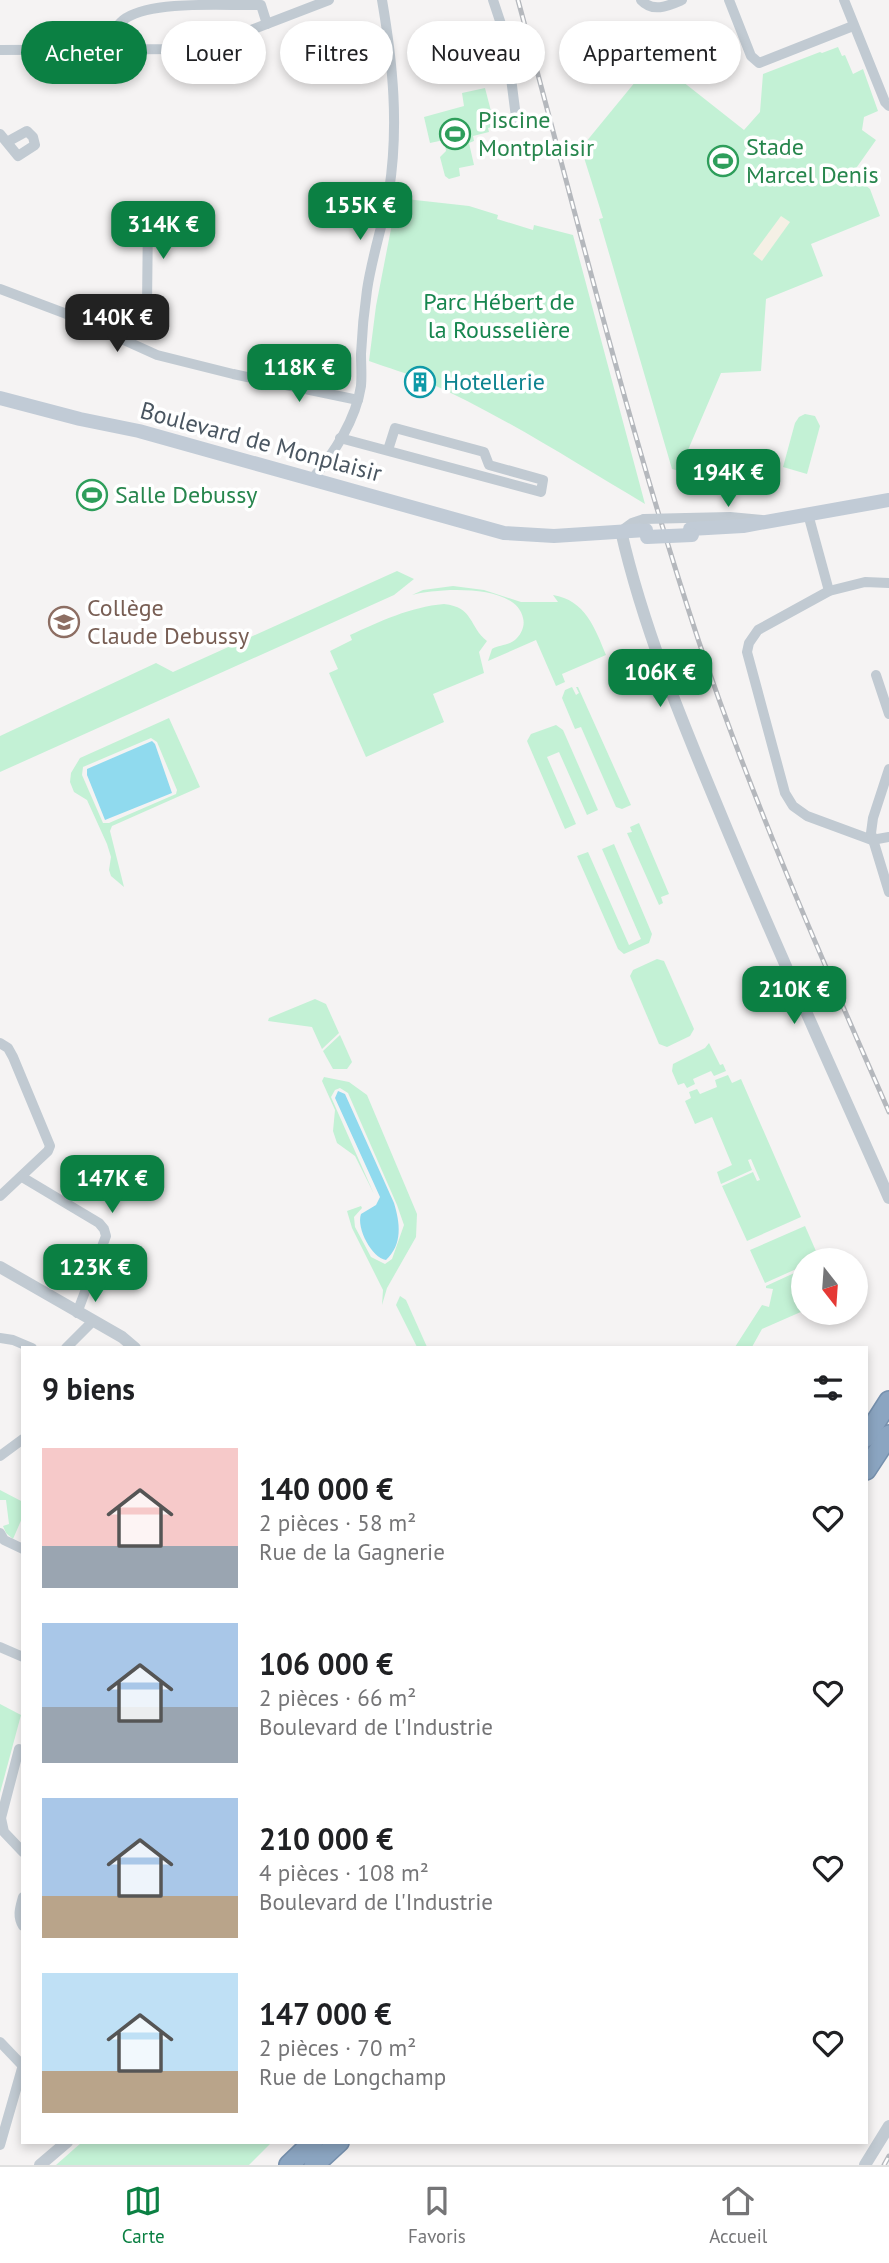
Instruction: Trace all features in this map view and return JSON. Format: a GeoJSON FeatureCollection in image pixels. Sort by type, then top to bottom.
{"type":"FeatureCollection","features":[{"type":"Feature","properties":{"kind":"highway"},"geometry":{"type":"LineString","coordinates":[[868,1434],[889,1401]]}},
{"type":"Feature","properties":{"kind":"highway"},"geometry":{"type":"LineString","coordinates":[[868,1467],[889,1435]]}},
{"type":"Feature","properties":{"kind":"highway"},"geometry":{"type":"LineString","coordinates":[[289,2165],[311,2144]]}},
{"type":"Feature","properties":{"kind":"highway"},"geometry":{"type":"LineString","coordinates":[[314,2165],[337,2144]]}},
{"type":"Feature","properties":{"kind":"main road","name":"Boulevard de Monplaisir"},"geometry":{"type":"LineString","coordinates":[[0,398],[139,431],[504,533],[534,536],[622,534],[646,529],[769,522],[889,508]]}},
{"type":"Feature","properties":{"kind":"main road","name":"Boulevard de Monplaisir"},"geometry":{"type":"LineString","coordinates":[[690,527],[745,533],[889,500]]}},
{"type":"Feature","properties":{"kind":"street"},"geometry":{"type":"LineString","coordinates":[[147,50],[189,49],[220,42],[329,0]]}},
{"type":"Feature","properties":{"kind":"street"},"geometry":{"type":"LineString","coordinates":[[312,479],[340,438],[358,400],[361,383],[366,300],[374,246],[388,194],[394,138],[394,86],[382,0]]}},
{"type":"Feature","properties":{"kind":"street"},"geometry":{"type":"LineString","coordinates":[[493,0],[506,39],[517,125]]}},
{"type":"Feature","properties":{"kind":"street"},"geometry":{"type":"LineString","coordinates":[[641,0],[645,5],[654,8],[682,0]]}},
{"type":"Feature","properties":{"kind":"street"},"geometry":{"type":"LineString","coordinates":[[729,0],[751,56],[756,62],[853,26]]}},
{"type":"Feature","properties":{"kind":"street"},"geometry":{"type":"LineString","coordinates":[[845,0],[853,26],[889,106]]}},
{"type":"Feature","properties":{"kind":"street"},"geometry":{"type":"LineString","coordinates":[[123,21],[162,6],[261,5],[267,24]]}},
{"type":"Feature","properties":{"kind":"street"},"geometry":{"type":"LineString","coordinates":[[0,50],[21,50]]}},
{"type":"Feature","properties":{"kind":"street"},"geometry":{"type":"LineString","coordinates":[[0,134],[7,142]]}},
{"type":"Feature","properties":{"kind":"street"},"geometry":{"type":"LineString","coordinates":[[117,337],[132,307],[147,306],[148,216],[124,222]]}},
{"type":"Feature","properties":{"kind":"street"},"geometry":{"type":"LineString","coordinates":[[0,289],[64,313],[157,355],[358,400]]}},
{"type":"Feature","properties":{"kind":"street"},"geometry":{"type":"LineString","coordinates":[[340,438],[541,492],[543,480],[488,465],[484,452],[394,428],[388,450]]}},
{"type":"Feature","properties":{"kind":"street"},"geometry":{"type":"LineString","coordinates":[[809,518],[829,591]]}},
{"type":"Feature","properties":{"kind":"street"},"geometry":{"type":"LineString","coordinates":[[622,534],[659,661],[686,731],[889,1198]]}},
{"type":"Feature","properties":{"kind":"street"},"geometry":{"type":"LineString","coordinates":[[889,583],[865,582],[829,591],[758,630],[749,643],[749,663],[789,799],[807,816],[872,840],[889,836]]}},
{"type":"Feature","properties":{"kind":"street"},"geometry":{"type":"LineString","coordinates":[[876,675],[889,714]]}},
{"type":"Feature","properties":{"kind":"street"},"geometry":{"type":"LineString","coordinates":[[889,769],[873,817],[872,840],[889,892]]}},
{"type":"Feature","properties":{"kind":"street"},"geometry":{"type":"LineString","coordinates":[[0,1044],[8,1048],[13,1057],[49,1141],[48,1151],[0,1196]]}},
{"type":"Feature","properties":{"kind":"street"},"geometry":{"type":"LineString","coordinates":[[22,1177],[99,1223],[104,1229],[106,1236],[77,1312]]}},
{"type":"Feature","properties":{"kind":"street"},"geometry":{"type":"LineString","coordinates":[[0,1267],[122,1337],[133,1346]]}},
{"type":"Feature","properties":{"kind":"street"},"geometry":{"type":"LineString","coordinates":[[68,1346],[93,1321]]}},
{"type":"Feature","properties":{"kind":"street"},"geometry":{"type":"LineString","coordinates":[[0,1338],[27,1346]]}},
{"type":"Feature","properties":{"kind":"street"},"geometry":{"type":"LineString","coordinates":[[0,1455],[21,1440]]}},
{"type":"Feature","properties":{"kind":"street"},"geometry":{"type":"LineString","coordinates":[[0,1533],[4,1540],[21,1548]]}},
{"type":"Feature","properties":{"kind":"street"},"geometry":{"type":"LineString","coordinates":[[0,1647],[21,1656]]}},
{"type":"Feature","properties":{"kind":"street"},"geometry":{"type":"LineString","coordinates":[[19,1749],[1,1818],[4,1832],[21,1850]]}},
{"type":"Feature","properties":{"kind":"street"},"geometry":{"type":"LineString","coordinates":[[21,1904],[21,1923]]}},
{"type":"Feature","properties":{"kind":"street"},"geometry":{"type":"LineString","coordinates":[[0,2042],[21,2063]]}},
{"type":"Feature","properties":{"kind":"street"},"geometry":{"type":"LineString","coordinates":[[0,2145],[21,2072]]}},
{"type":"Feature","properties":{"kind":"street"},"geometry":{"type":"LineString","coordinates":[[865,2165],[889,2126]]}},
{"type":"Feature","properties":{"kind":"street"},"geometry":{"type":"LineString","coordinates":[[40,2165],[65,2144]]}},
{"type":"Feature","properties":{"kind":"green space","name":"Stade Marcel Denis"},"geometry":{"type":"Polygon","coordinates":[[[838,47],[842,56],[845,55],[853,74],[863,69],[878,111],[864,117],[862,130],[876,140],[852,174],[870,189],[880,216],[811,244],[823,276],[766,299],[761,371],[721,373],[679,471],[672,469],[581,148],[633,84],[686,84],[744,130],[760,112],[763,74],[838,47]]]}},
{"type":"Feature","properties":{"kind":"green space","name":"Piscine Montplaisir"},"geometry":{"type":"Polygon","coordinates":[[[485,88],[492,115],[496,114],[497,117],[493,118],[495,126],[488,128],[489,132],[473,136],[474,141],[469,143],[474,165],[459,168],[460,176],[449,179],[445,176],[440,157],[446,151],[444,140],[430,143],[424,117],[464,106],[462,93],[485,88]]]}},
{"type":"Feature","properties":{"kind":"green space","name":"Parc Hébert de la Rousselière"},"geometry":{"type":"Polygon","coordinates":[[[397,198],[469,206],[498,215],[497,219],[533,230],[534,225],[573,235],[645,504],[481,408],[418,378],[369,361],[376,306],[397,198]]]}},
{"type":"Feature","properties":{"kind":"green space"},"geometry":{"type":"Polygon","coordinates":[[[805,414],[815,416],[820,426],[807,474],[783,467],[795,423],[805,414]]]}},
{"type":"Feature","properties":{"kind":"green space"},"geometry":{"type":"Polygon","coordinates":[[[397,571],[414,579],[394,595],[0,772],[0,736],[156,663],[173,672],[397,571]]]}},
{"type":"Feature","properties":{"kind":"green space"},"geometry":{"type":"Polygon","coordinates":[[[453,586],[484,590],[521,602],[558,602],[553,595],[564,598],[581,609],[587,617],[606,655],[562,674],[565,682],[556,686],[536,640],[488,661],[492,649],[514,641],[519,636],[523,618],[517,607],[491,593],[456,590],[412,595],[423,590],[453,586]]]}},
{"type":"Feature","properties":{"kind":"green space"},"geometry":{"type":"Polygon","coordinates":[[[444,604],[466,613],[487,641],[479,652],[484,673],[433,694],[444,722],[366,757],[329,673],[338,669],[330,651],[352,640],[350,635],[384,620],[407,611],[444,604]]]}},
{"type":"Feature","properties":{"kind":"green space"},"geometry":{"type":"Polygon","coordinates":[[[572,687],[576,695],[579,693],[578,687],[631,805],[622,809],[616,807],[581,727],[575,729],[562,698],[565,690],[572,687]]]}},
{"type":"Feature","properties":{"kind":"green space"},"geometry":{"type":"Polygon","coordinates":[[[169,718],[200,787],[112,826],[110,831],[124,887],[111,876],[111,857],[107,844],[87,800],[74,792],[70,782],[71,773],[80,758],[169,718]],[[151,738],[83,767],[82,775],[103,823],[109,823],[176,794],[177,790],[157,742],[151,738]]]}},
{"type":"Feature","properties":{"kind":"green space"},"geometry":{"type":"Polygon","coordinates":[[[556,725],[563,730],[598,810],[587,815],[559,752],[547,757],[576,824],[565,829],[527,741],[531,734],[556,725]]]}},
{"type":"Feature","properties":{"kind":"green space"},"geometry":{"type":"Polygon","coordinates":[[[639,823],[669,894],[661,897],[663,903],[659,905],[627,833],[632,832],[630,827],[639,823]]]}},
{"type":"Feature","properties":{"kind":"green space"},"geometry":{"type":"Polygon","coordinates":[[[614,844],[652,934],[649,943],[624,954],[618,949],[577,856],[588,852],[629,945],[641,939],[602,849],[614,844]]]}},
{"type":"Feature","properties":{"kind":"green space"},"geometry":{"type":"Polygon","coordinates":[[[657,959],[664,961],[694,1029],[690,1036],[667,1047],[659,1044],[630,976],[633,970],[657,959]]]}},
{"type":"Feature","properties":{"kind":"green space"},"geometry":{"type":"Polygon","coordinates":[[[315,999],[326,1004],[339,1033],[322,1049],[312,1027],[268,1021],[269,1018],[315,999]]]}},
{"type":"Feature","properties":{"kind":"green space"},"geometry":{"type":"Polygon","coordinates":[[[340,1035],[352,1062],[347,1069],[333,1069],[323,1051],[340,1035]]]}},
{"type":"Feature","properties":{"kind":"green space"},"geometry":{"type":"Polygon","coordinates":[[[709,1043],[726,1071],[714,1076],[711,1071],[693,1079],[695,1084],[687,1088],[684,1083],[678,1085],[672,1071],[673,1064],[705,1048],[709,1043]]]}},
{"type":"Feature","properties":{"kind":"green space"},"geometry":{"type":"Polygon","coordinates":[[[728,1075],[732,1083],[741,1079],[801,1217],[747,1241],[722,1186],[753,1172],[757,1181],[760,1180],[751,1159],[748,1160],[752,1170],[721,1184],[717,1172],[732,1165],[712,1117],[695,1124],[685,1101],[691,1098],[689,1092],[697,1089],[700,1094],[717,1087],[715,1080],[728,1075]]]}},
{"type":"Feature","properties":{"kind":"green space"},"geometry":{"type":"Polygon","coordinates":[[[324,1077],[349,1082],[367,1095],[417,1214],[416,1237],[387,1288],[382,1305],[383,1290],[352,1228],[347,1211],[361,1206],[354,1217],[355,1227],[371,1257],[385,1264],[392,1259],[404,1225],[348,1093],[340,1088],[335,1090],[331,1097],[374,1194],[355,1156],[337,1143],[333,1131],[335,1110],[322,1081],[324,1077]]]}},
{"type":"Feature","properties":{"kind":"green space"},"geometry":{"type":"Polygon","coordinates":[[[805,1226],[815,1248],[791,1248],[791,1271],[765,1283],[750,1250],[805,1226]]]}},
{"type":"Feature","properties":{"kind":"green space"},"geometry":{"type":"Polygon","coordinates":[[[791,1275],[791,1316],[762,1329],[753,1346],[736,1346],[762,1305],[769,1307],[773,1289],[766,1288],[791,1275]]]}},
{"type":"Feature","properties":{"kind":"green space"},"geometry":{"type":"Polygon","coordinates":[[[400,1296],[406,1300],[427,1346],[416,1346],[396,1305],[400,1296]]]}},
{"type":"Feature","properties":{"kind":"green space"},"geometry":{"type":"Polygon","coordinates":[[[0,1490],[21,1501],[21,1521],[13,1539],[3,1526],[9,1524],[6,1500],[0,1500],[0,1490]]]}},
{"type":"Feature","properties":{"kind":"green space"},"geometry":{"type":"Polygon","coordinates":[[[0,1704],[21,1715],[0,1793],[0,1704]]]}},
{"type":"Feature","properties":{"kind":"green space"},"geometry":{"type":"Polygon","coordinates":[[[80,2144],[270,2144],[249,2165],[56,2165],[80,2144]]]}},
{"type":"Feature","properties":{"kind":"sand"},"geometry":{"type":"Polygon","coordinates":[[[781,216],[790,222],[762,261],[753,254],[781,216]]]}},
{"type":"Feature","properties":{"kind":"water"},"geometry":{"type":"Polygon","coordinates":[[[152,741],[172,793],[105,820],[87,769],[152,741]]]}},
{"type":"Feature","properties":{"kind":"water"},"geometry":{"type":"Polygon","coordinates":[[[338,1091],[345,1094],[394,1203],[399,1233],[395,1247],[386,1260],[375,1254],[361,1227],[361,1214],[376,1205],[380,1197],[335,1098],[338,1091]]]}},
{"type":"Feature","properties":{"kind":"railway"},"geometry":{"type":"LineString","coordinates":[[518,0],[626,403],[699,642],[765,820],[889,1112]]}},
{"type":"Feature","properties":{"kind":"railway"},"geometry":{"type":"LineString","coordinates":[[884,2165],[889,2156]]}},
{"type":"Feature","properties":{"kind":"place","name":"Piscine Montplaisir"},"geometry":{"type":"Point","coordinates":[455,134]}},
{"type":"Feature","properties":{"kind":"place","name":"Stade Marcel Denis"},"geometry":{"type":"Point","coordinates":[723,161]}},
{"type":"Feature","properties":{"kind":"place","name":"Hotellerie"},"geometry":{"type":"Point","coordinates":[420,382]}},
{"type":"Feature","properties":{"kind":"place","name":"Salle Debussy"},"geometry":{"type":"Point","coordinates":[92,495]}},
{"type":"Feature","properties":{"kind":"place","name":"Collège Claude Debussy"},"geometry":{"type":"Point","coordinates":[64,622]}}]}
